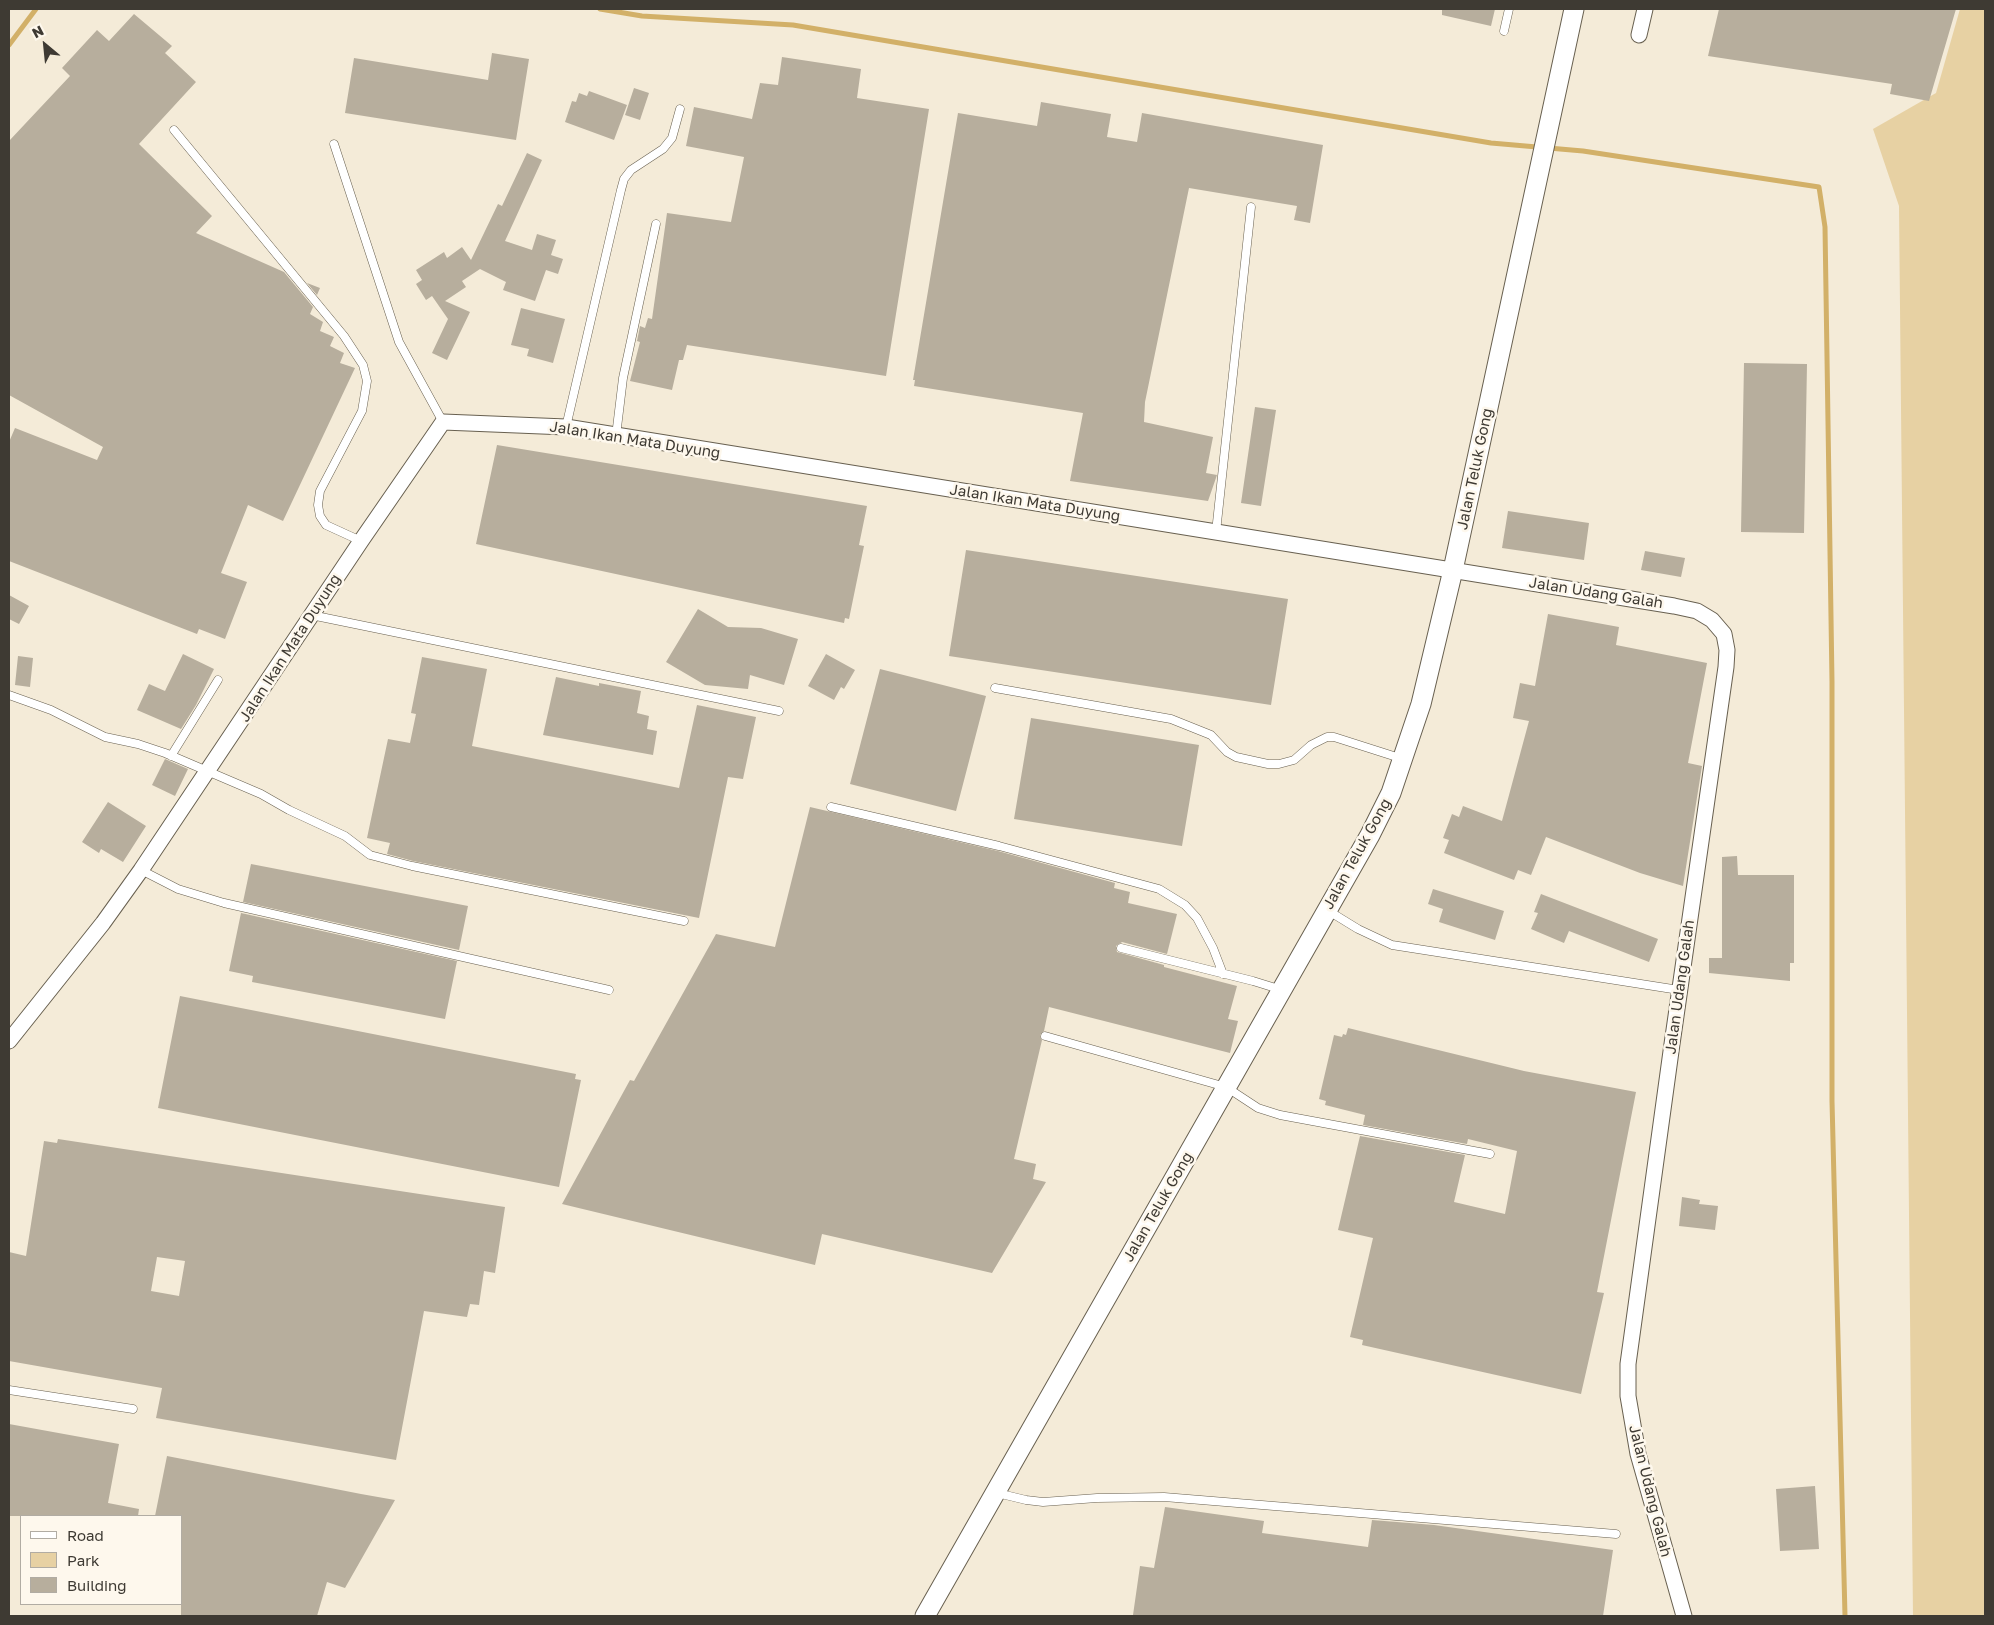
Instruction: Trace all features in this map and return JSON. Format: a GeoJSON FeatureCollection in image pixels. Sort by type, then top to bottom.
{"type":"FeatureCollection","features":[{"type":"Feature","properties":{"kind":"street","name":"Jalan Teluk Gong"},"geometry":{"type":"LineString","coordinates":[[925,1616],[1282,990],[1391,793],[1421,704],[1453,570],[1574,9]]}},
{"type":"Feature","properties":{"kind":"street"},"geometry":{"type":"LineString","coordinates":[[1639,35],[1645,9]]}},
{"type":"Feature","properties":{"kind":"street","name":"Jalan Ikan Mata Duyung"},"geometry":{"type":"LineString","coordinates":[[9,1041],[103,922],[141,870],[443,422],[566,427],[1453,570]]}},
{"type":"Feature","properties":{"kind":"street","name":"Jalan Udang Galah"},"geometry":{"type":"LineString","coordinates":[[1453,570],[1674,606],[1705,614],[1719,626],[1724,634],[1727,650],[1726,667],[1679,990],[1628,1364],[1628,1396],[1638,1454],[1684,1616]]}},
{"type":"Feature","properties":{"kind":"lane"},"geometry":{"type":"LineString","coordinates":[[1504,31],[1509,9]]}},
{"type":"Feature","properties":{"kind":"lane"},"geometry":{"type":"LineString","coordinates":[[566,427],[624,179],[631,170],[663,149],[672,138],[680,109]]}},
{"type":"Feature","properties":{"kind":"lane"},"geometry":{"type":"LineString","coordinates":[[174,130],[344,336],[363,365],[367,381],[362,411],[320,491],[318,505],[320,516],[326,525],[361,541]]}},
{"type":"Feature","properties":{"kind":"lane"},"geometry":{"type":"LineString","coordinates":[[334,144],[399,342],[443,422]]}},
{"type":"Feature","properties":{"kind":"lane"},"geometry":{"type":"LineString","coordinates":[[1216,532],[1251,207]]}},
{"type":"Feature","properties":{"kind":"lane"},"geometry":{"type":"LineString","coordinates":[[616,436],[623,378],[656,224]]}},
{"type":"Feature","properties":{"kind":"lane"},"geometry":{"type":"LineString","coordinates":[[312,615],[778,711]]}},
{"type":"Feature","properties":{"kind":"lane"},"geometry":{"type":"LineString","coordinates":[[171,756],[218,680]]}},
{"type":"Feature","properties":{"kind":"lane"},"geometry":{"type":"LineString","coordinates":[[995,688],[1171,718],[1211,735],[1227,752],[1236,758],[1268,764],[1279,764],[1294,760],[1311,745],[1327,737],[1334,737],[1403,759]]}},
{"type":"Feature","properties":{"kind":"lane"},"geometry":{"type":"LineString","coordinates":[[9,695],[51,710],[105,737],[138,744],[171,756],[260,794],[345,836],[370,855],[412,866],[684,921]]}},
{"type":"Feature","properties":{"kind":"lane"},"geometry":{"type":"LineString","coordinates":[[830,808],[999,846],[1159,889],[1185,905],[1197,918],[1213,948],[1222,974]]}},
{"type":"Feature","properties":{"kind":"lane"},"geometry":{"type":"LineString","coordinates":[[141,870],[178,889],[224,903],[609,990]]}},
{"type":"Feature","properties":{"kind":"lane"},"geometry":{"type":"LineString","coordinates":[[1327,910],[1358,929],[1392,945],[1679,990]]}},
{"type":"Feature","properties":{"kind":"lane"},"geometry":{"type":"LineString","coordinates":[[1121,948],[1282,990]]}},
{"type":"Feature","properties":{"kind":"lane"},"geometry":{"type":"LineString","coordinates":[[1045,1036],[1226,1088],[1258,1108],[1280,1115],[1490,1154]]}},
{"type":"Feature","properties":{"kind":"lane"},"geometry":{"type":"LineString","coordinates":[[9,1390],[133,1409]]}},
{"type":"Feature","properties":{"kind":"lane"},"geometry":{"type":"LineString","coordinates":[[995,1492],[1026,1500],[1043,1502],[1097,1498],[1164,1497],[1616,1534]]}},
{"type":"Feature","properties":{"kind":"green space"},"geometry":{"type":"Polygon","coordinates":[[[1960,9],[1985,9],[1985,1616],[1913,1616],[1899,206],[1873,129],[1936,93],[1960,9]]]}},
{"type":"Feature","properties":{"kind":"building"},"geometry":{"type":"Polygon","coordinates":[[[1442,9],[1495,9],[1491,26],[1442,15],[1442,9]]]}},
{"type":"Feature","properties":{"kind":"building"},"geometry":{"type":"Polygon","coordinates":[[[1719,9],[1956,9],[1929,101],[1890,94],[1892,84],[1708,56],[1719,9]]]}},
{"type":"Feature","properties":{"kind":"building"},"geometry":{"type":"Polygon","coordinates":[[[134,14],[172,46],[165,53],[196,82],[139,144],[212,216],[196,233],[284,272],[313,307],[310,314],[323,322],[320,331],[334,337],[330,346],[344,353],[340,363],[355,368],[283,521],[248,505],[221,573],[247,582],[225,639],[199,629],[197,634],[9,561],[9,442],[15,428],[97,460],[103,447],[9,395],[9,141],[70,76],[62,68],[97,30],[109,41],[134,14]]]}},
{"type":"Feature","properties":{"kind":"building"},"geometry":{"type":"Polygon","coordinates":[[[492,53],[529,59],[516,140],[345,113],[354,58],[488,80],[492,53]]]}},
{"type":"Feature","properties":{"kind":"building"},"geometry":{"type":"Polygon","coordinates":[[[782,57],[861,69],[857,98],[929,109],[886,376],[687,345],[683,360],[679,360],[672,390],[630,381],[640,342],[637,341],[640,326],[645,328],[648,318],[652,319],[667,213],[731,222],[744,157],[686,146],[694,107],[752,119],[760,83],[778,85],[782,57]]]}},
{"type":"Feature","properties":{"kind":"building"},"geometry":{"type":"Polygon","coordinates":[[[634,88],[649,93],[640,120],[625,115],[634,88]]]}},
{"type":"Feature","properties":{"kind":"building"},"geometry":{"type":"Polygon","coordinates":[[[589,91],[627,105],[614,140],[565,122],[572,101],[576,102],[579,93],[587,96],[589,91]]]}},
{"type":"Feature","properties":{"kind":"building"},"geometry":{"type":"Polygon","coordinates":[[[1041,102],[1111,114],[1107,137],[1137,142],[1142,113],[1323,145],[1310,223],[1294,220],[1297,206],[1189,188],[1145,402],[1144,422],[1213,437],[1206,473],[1217,475],[1208,501],[1070,481],[1083,413],[914,386],[915,380],[913,380],[958,113],[1037,126],[1041,102]]]}},
{"type":"Feature","properties":{"kind":"building"},"geometry":{"type":"Polygon","coordinates":[[[527,153],[542,160],[505,241],[532,250],[537,234],[556,240],[551,255],[563,259],[558,274],[546,270],[535,301],[503,290],[506,282],[480,269],[462,281],[466,287],[445,301],[470,312],[447,360],[432,353],[448,319],[432,296],[426,300],[416,284],[422,280],[416,270],[444,252],[447,258],[462,247],[471,260],[498,204],[502,206],[527,153]]]}},
{"type":"Feature","properties":{"kind":"building"},"geometry":{"type":"Polygon","coordinates":[[[307,283],[320,288],[317,295],[307,283]]]}},
{"type":"Feature","properties":{"kind":"building"},"geometry":{"type":"Polygon","coordinates":[[[521,308],[565,319],[553,363],[527,356],[529,349],[511,345],[521,308]]]}},
{"type":"Feature","properties":{"kind":"building"},"geometry":{"type":"Polygon","coordinates":[[[1744,363],[1807,364],[1804,533],[1741,532],[1744,363]]]}},
{"type":"Feature","properties":{"kind":"building"},"geometry":{"type":"Polygon","coordinates":[[[1255,407],[1276,410],[1261,506],[1241,503],[1255,407]]]}},
{"type":"Feature","properties":{"kind":"building"},"geometry":{"type":"Polygon","coordinates":[[[497,445],[867,506],[859,545],[864,546],[849,619],[845,618],[844,623],[476,544],[497,445]]]}},
{"type":"Feature","properties":{"kind":"building"},"geometry":{"type":"Polygon","coordinates":[[[1508,511],[1589,523],[1584,560],[1502,548],[1508,511]]]}},
{"type":"Feature","properties":{"kind":"building"},"geometry":{"type":"Polygon","coordinates":[[[966,550],[1288,599],[1271,705],[949,656],[966,550]]]}},
{"type":"Feature","properties":{"kind":"building"},"geometry":{"type":"Polygon","coordinates":[[[1645,551],[1685,558],[1681,577],[1641,570],[1645,551]]]}},
{"type":"Feature","properties":{"kind":"building"},"geometry":{"type":"Polygon","coordinates":[[[9,595],[29,606],[19,624],[9,619],[9,595]]]}},
{"type":"Feature","properties":{"kind":"building"},"geometry":{"type":"Polygon","coordinates":[[[698,609],[728,627],[761,628],[798,639],[784,685],[750,675],[748,689],[705,685],[666,662],[698,609]]]}},
{"type":"Feature","properties":{"kind":"building"},"geometry":{"type":"Polygon","coordinates":[[[1548,614],[1619,627],[1616,645],[1707,663],[1688,763],[1702,766],[1683,886],[1640,873],[1546,837],[1531,875],[1518,870],[1514,880],[1444,853],[1449,840],[1443,838],[1452,814],[1459,817],[1463,806],[1502,821],[1529,721],[1513,718],[1520,683],[1535,686],[1548,614]]]}},
{"type":"Feature","properties":{"kind":"building"},"geometry":{"type":"Polygon","coordinates":[[[183,654],[214,669],[196,705],[181,729],[137,710],[149,684],[165,691],[183,654]]]}},
{"type":"Feature","properties":{"kind":"building"},"geometry":{"type":"Polygon","coordinates":[[[826,654],[855,670],[844,689],[841,687],[834,700],[808,686],[826,654]]]}},
{"type":"Feature","properties":{"kind":"building"},"geometry":{"type":"Polygon","coordinates":[[[18,656],[33,658],[30,687],[15,685],[18,656]]]}},
{"type":"Feature","properties":{"kind":"building"},"geometry":{"type":"Polygon","coordinates":[[[422,657],[487,669],[472,746],[679,788],[697,705],[756,717],[743,779],[728,777],[699,918],[413,861],[387,854],[390,843],[367,838],[388,739],[410,743],[416,714],[411,713],[422,657]]]}},
{"type":"Feature","properties":{"kind":"building"},"geometry":{"type":"Polygon","coordinates":[[[880,669],[986,696],[956,811],[850,784],[880,669]]]}},
{"type":"Feature","properties":{"kind":"building"},"geometry":{"type":"Polygon","coordinates":[[[556,677],[599,686],[599,683],[641,691],[637,713],[649,716],[647,729],[657,731],[653,755],[543,735],[556,677]]]}},
{"type":"Feature","properties":{"kind":"building"},"geometry":{"type":"Polygon","coordinates":[[[1031,718],[1199,745],[1182,846],[1014,819],[1031,718]]]}},
{"type":"Feature","properties":{"kind":"building"},"geometry":{"type":"Polygon","coordinates":[[[165,759],[188,769],[175,796],[152,785],[165,759]]]}},
{"type":"Feature","properties":{"kind":"building"},"geometry":{"type":"Polygon","coordinates":[[[108,802],[146,826],[123,862],[101,849],[99,853],[82,842],[108,802]]]}},
{"type":"Feature","properties":{"kind":"building"},"geometry":{"type":"Polygon","coordinates":[[[810,807],[998,851],[1115,883],[1114,888],[1130,892],[1128,903],[1177,914],[1167,954],[1122,942],[1116,946],[1117,952],[1164,965],[1164,967],[1237,986],[1228,1019],[1238,1021],[1230,1053],[1049,1007],[1044,1031],[1040,1035],[1042,1040],[1014,1159],[1036,1164],[1033,1179],[1046,1182],[992,1273],[822,1234],[815,1265],[562,1204],[630,1080],[634,1081],[716,934],[775,947],[810,807]]]}},
{"type":"Feature","properties":{"kind":"building"},"geometry":{"type":"Polygon","coordinates":[[[1737,856],[1738,875],[1794,875],[1794,963],[1790,963],[1790,981],[1709,973],[1709,958],[1722,958],[1722,857],[1737,856]]]}},
{"type":"Feature","properties":{"kind":"building"},"geometry":{"type":"Polygon","coordinates":[[[251,864],[468,906],[459,950],[243,902],[251,864]]]}},
{"type":"Feature","properties":{"kind":"building"},"geometry":{"type":"Polygon","coordinates":[[[1433,889],[1504,911],[1495,940],[1439,922],[1443,909],[1428,904],[1433,889]]]}},
{"type":"Feature","properties":{"kind":"building"},"geometry":{"type":"Polygon","coordinates":[[[1541,894],[1658,939],[1649,962],[1569,931],[1564,943],[1531,929],[1538,913],[1534,912],[1541,894]]]}},
{"type":"Feature","properties":{"kind":"building"},"geometry":{"type":"Polygon","coordinates":[[[241,913],[457,961],[445,1019],[252,982],[253,976],[229,971],[241,913]]]}},
{"type":"Feature","properties":{"kind":"building"},"geometry":{"type":"Polygon","coordinates":[[[180,996],[576,1074],[575,1079],[581,1080],[559,1187],[158,1108],[180,996]]]}},
{"type":"Feature","properties":{"kind":"building"},"geometry":{"type":"Polygon","coordinates":[[[1348,1028],[1524,1071],[1636,1092],[1597,1292],[1604,1293],[1581,1394],[1362,1345],[1363,1340],[1350,1337],[1373,1238],[1338,1230],[1360,1136],[1465,1155],[1454,1202],[1505,1214],[1517,1151],[1468,1139],[1467,1144],[1363,1125],[1365,1115],[1325,1105],[1326,1101],[1319,1099],[1334,1035],[1342,1037],[1343,1034],[1346,1035],[1348,1028]]]}},
{"type":"Feature","properties":{"kind":"building"},"geometry":{"type":"Polygon","coordinates":[[[58,1139],[505,1207],[495,1273],[484,1271],[479,1305],[470,1304],[467,1317],[424,1311],[396,1460],[156,1418],[162,1388],[9,1361],[9,1252],[26,1256],[44,1141],[57,1143],[58,1139]],[[157,1257],[151,1291],[179,1296],[185,1261],[157,1257]]]}},
{"type":"Feature","properties":{"kind":"building"},"geometry":{"type":"Polygon","coordinates":[[[1682,1197],[1700,1200],[1699,1204],[1718,1206],[1715,1230],[1679,1226],[1682,1197]]]}},
{"type":"Feature","properties":{"kind":"building"},"geometry":{"type":"Polygon","coordinates":[[[9,1424],[119,1444],[108,1503],[139,1509],[138,1515],[9,1516],[9,1424]]]}},
{"type":"Feature","properties":{"kind":"building"},"geometry":{"type":"Polygon","coordinates":[[[167,1456],[395,1500],[345,1588],[327,1582],[317,1616],[181,1616],[182,1515],[155,1515],[167,1456]]]}},
{"type":"Feature","properties":{"kind":"building"},"geometry":{"type":"Polygon","coordinates":[[[1815,1486],[1819,1549],[1780,1551],[1776,1489],[1815,1486]]]}},
{"type":"Feature","properties":{"kind":"building"},"geometry":{"type":"Polygon","coordinates":[[[1165,1507],[1264,1521],[1262,1533],[1368,1547],[1372,1520],[1434,1525],[1613,1550],[1603,1616],[1133,1615],[1140,1566],[1154,1568],[1165,1507]]]}},
{"type":"Feature","properties":{"kind":"waterway"},"geometry":{"type":"LineString","coordinates":[[9,45],[36,9]]}},
{"type":"Feature","properties":{"kind":"waterway"},"geometry":{"type":"LineString","coordinates":[[600,9],[642,16],[793,25],[1491,143],[1583,151],[1819,187],[1825,227],[1832,682],[1832,1101],[1845,1616]]}}]}
